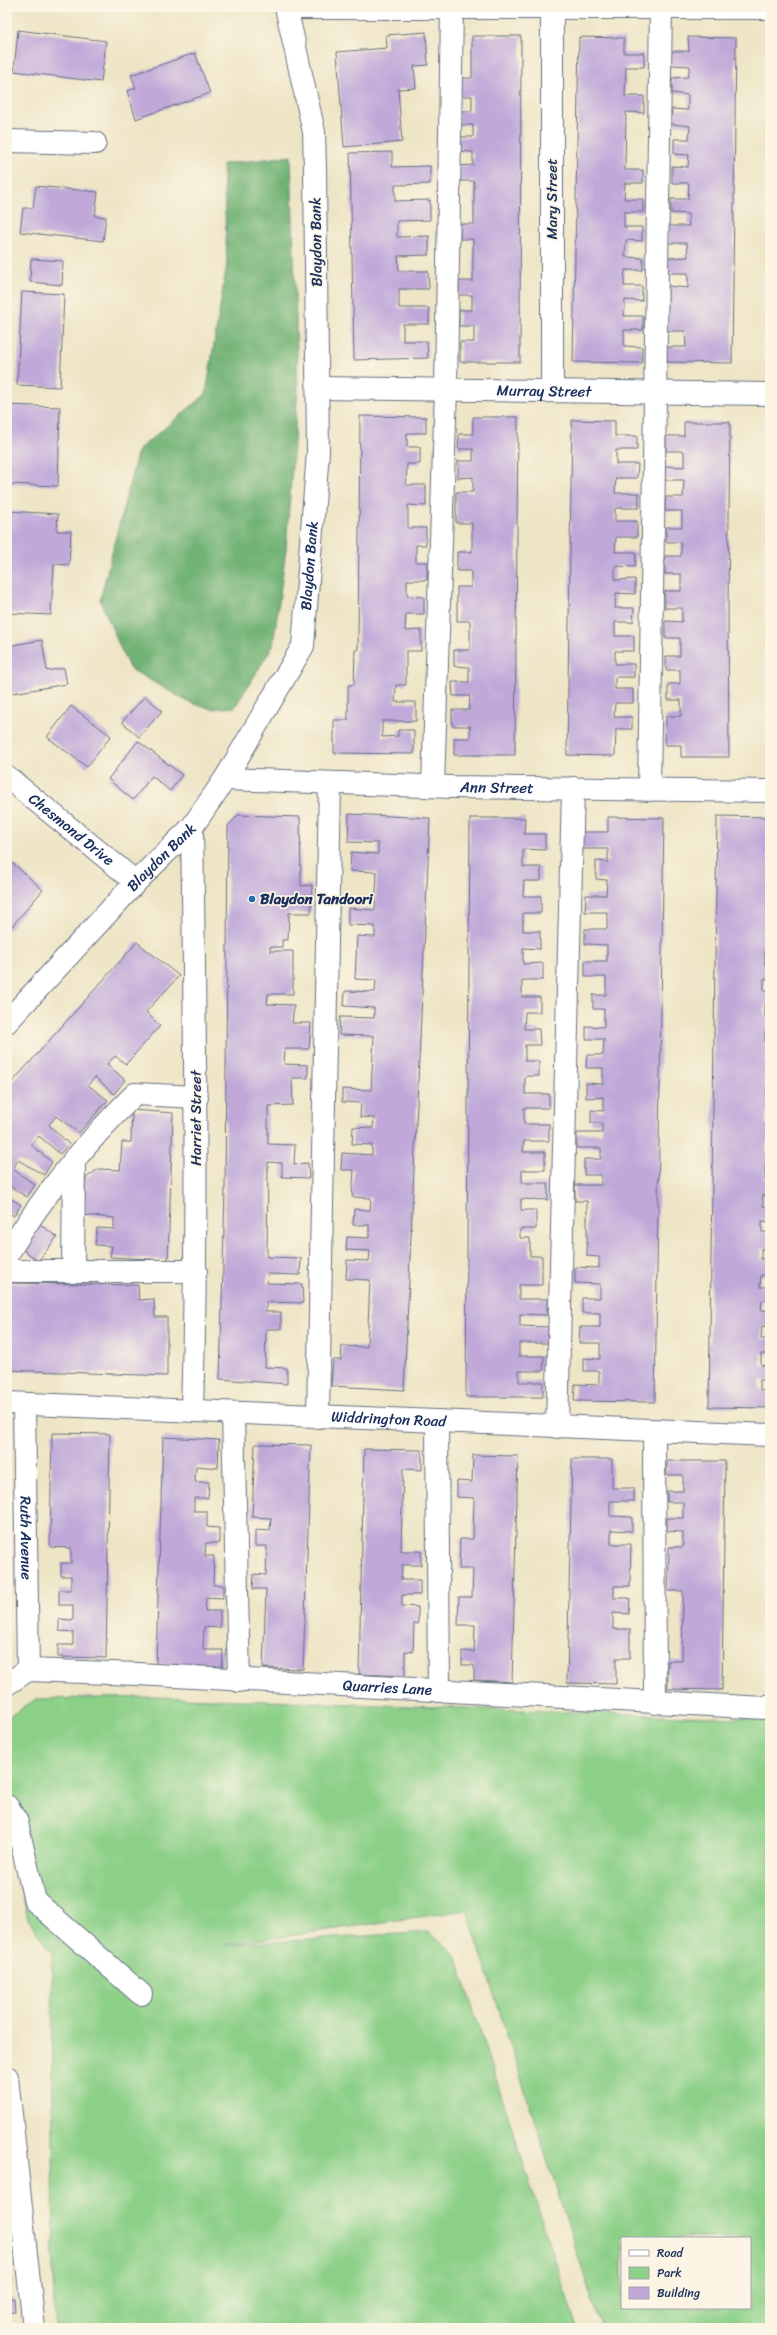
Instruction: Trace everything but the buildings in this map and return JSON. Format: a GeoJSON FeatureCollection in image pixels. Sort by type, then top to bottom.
{"type":"FeatureCollection","features":[{"type":"Feature","properties":{"kind":"street"},"geometry":{"type":"LineString","coordinates":[[286,7],[768,7]]}},
{"type":"Feature","properties":{"kind":"street","name":"Blaydon Bank"},"geometry":{"type":"LineString","coordinates":[[7,1022],[136,882],[192,826],[225,779],[303,646],[318,452],[314,132],[286,7]]}},
{"type":"Feature","properties":{"kind":"street"},"geometry":{"type":"LineString","coordinates":[[433,786],[446,389],[452,7]]}},
{"type":"Feature","properties":{"kind":"street"},"geometry":{"type":"LineString","coordinates":[[649,790],[661,7]]}},
{"type":"Feature","properties":{"kind":"street","name":"Mary Street"},"geometry":{"type":"LineString","coordinates":[[552,8],[552,391]]}},
{"type":"Feature","properties":{"kind":"street"},"geometry":{"type":"LineString","coordinates":[[7,140],[95,143]]}},
{"type":"Feature","properties":{"kind":"street","name":"Murray Street"},"geometry":{"type":"LineString","coordinates":[[318,388],[770,394]]}},
{"type":"Feature","properties":{"kind":"street","name":"Chesmond Drive"},"geometry":{"type":"LineString","coordinates":[[7,777],[136,882]]}},
{"type":"Feature","properties":{"kind":"street","name":"Ann Street"},"geometry":{"type":"LineString","coordinates":[[225,779],[330,784],[770,792]]}},
{"type":"Feature","properties":{"kind":"street"},"geometry":{"type":"LineString","coordinates":[[318,1417],[330,784]]}},
{"type":"Feature","properties":{"kind":"street"},"geometry":{"type":"LineString","coordinates":[[556,1427],[573,788]]}},
{"type":"Feature","properties":{"kind":"street","name":"Harriet Street"},"geometry":{"type":"LineString","coordinates":[[192,826],[197,1096],[196,1271],[192,1410]]}},
{"type":"Feature","properties":{"kind":"street"},"geometry":{"type":"LineString","coordinates":[[7,1254],[24,1227],[74,1159],[98,1130],[135,1094],[197,1096]]}},
{"type":"Feature","properties":{"kind":"street"},"geometry":{"type":"LineString","coordinates":[[73,1272],[74,1159]]}},
{"type":"Feature","properties":{"kind":"street"},"geometry":{"type":"LineString","coordinates":[[7,1271],[196,1271]]}},
{"type":"Feature","properties":{"kind":"street","name":"Widdrington Road"},"geometry":{"type":"LineString","coordinates":[[15,1404],[192,1410],[233,1414],[654,1432],[770,1435]]}},
{"type":"Feature","properties":{"kind":"street","name":"Ruth Avenue"},"geometry":{"type":"LineString","coordinates":[[15,1404],[28,1670]]}},
{"type":"Feature","properties":{"kind":"street"},"geometry":{"type":"LineString","coordinates":[[233,1414],[239,1681]]}},
{"type":"Feature","properties":{"kind":"street"},"geometry":{"type":"LineString","coordinates":[[437,1422],[439,1691]]}},
{"type":"Feature","properties":{"kind":"street"},"geometry":{"type":"LineString","coordinates":[[654,1432],[655,1703]]}},
{"type":"Feature","properties":{"kind":"street"},"geometry":{"type":"LineString","coordinates":[[7,1684],[28,1670]]}},
{"type":"Feature","properties":{"kind":"street","name":"Quarries Lane"},"geometry":{"type":"LineString","coordinates":[[28,1670],[655,1703],[765,1708],[770,1706]]}},
{"type":"Feature","properties":{"kind":"street"},"geometry":{"type":"LineString","coordinates":[[7,1806],[16,1819],[35,1901],[141,1994]]}},
{"type":"Feature","properties":{"kind":"street"},"geometry":{"type":"LineString","coordinates":[[7,2077],[34,2328]]}},
{"type":"Feature","properties":{"kind":"green space"},"geometry":{"type":"Polygon","coordinates":[[[291,156],[298,387],[286,549],[273,646],[235,707],[212,709],[188,702],[129,668],[100,600],[138,450],[206,394],[227,263],[223,164],[291,156]]]}},
{"type":"Feature","properties":{"kind":"green space"},"geometry":{"type":"Polygon","coordinates":[[[157,1697],[770,1719],[770,2328],[601,2328],[467,1910],[225,1945],[429,1932],[456,1956],[577,2328],[56,2328],[54,2308],[52,1952],[28,1919],[7,1827],[7,1718],[36,1699],[157,1697]]]}},
{"type":"Feature","properties":{"kind":"place","name":"Blaydon Tandoori"},"geometry":{"type":"Point","coordinates":[252,899]}}]}
